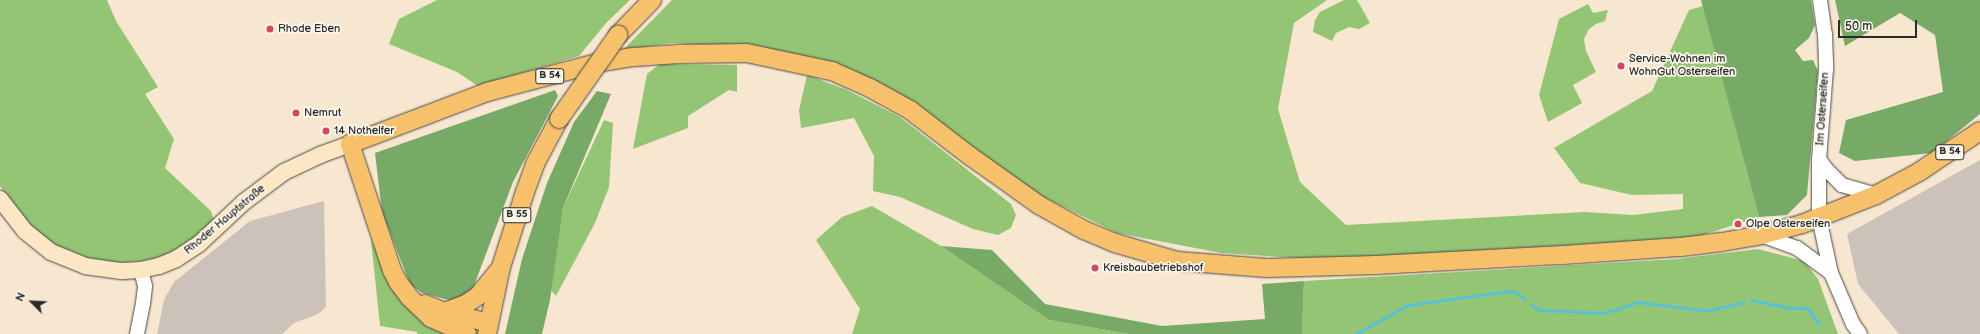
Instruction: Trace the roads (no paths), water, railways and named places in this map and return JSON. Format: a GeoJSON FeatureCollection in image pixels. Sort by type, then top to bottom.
{"type":"FeatureCollection","features":[{"type":"Feature","properties":{"kind":"main road","name":"B 55"},"geometry":{"type":"LineString","coordinates":[[488,328],[502,267],[515,222],[533,171],[560,119],[618,35],[652,0]]}},
{"type":"Feature","properties":{"kind":"main road","name":"B 54"},"geometry":{"type":"LineString","coordinates":[[350,144],[487,92],[601,62],[679,54],[747,53],[832,71],[870,88],[910,110],[1039,205],[1064,220],[1115,244],[1177,261],[1267,268],[1376,265],[1681,247],[1761,235],[1819,218],[1876,195],[1919,172],[1980,131]]}},
{"type":"Feature","properties":{"kind":"main road","name":"Rhoder Hauptstraße"},"geometry":{"type":"LineString","coordinates":[[0,199],[25,231],[51,252],[86,266],[122,271],[141,270],[176,259],[199,244],[244,202],[284,172],[320,154],[350,144]]}},
{"type":"Feature","properties":{"kind":"main road"},"geometry":{"type":"LineString","coordinates":[[350,144],[392,270],[398,282],[410,298],[431,318],[467,334]]}},
{"type":"Feature","properties":{"kind":"main road"},"geometry":{"type":"LineString","coordinates":[[445,312],[466,304],[478,296],[502,267]]}},
{"type":"Feature","properties":{"kind":"main road"},"geometry":{"type":"LineString","coordinates":[[410,298],[488,328]]}},
{"type":"Feature","properties":{"kind":"street","name":"Im Osterseifen"},"geometry":{"type":"LineString","coordinates":[[1820,0],[1825,34],[1826,69],[1819,159],[1819,218],[1831,273],[1860,334]]}},
{"type":"Feature","properties":{"kind":"street"},"geometry":{"type":"LineString","coordinates":[[1819,159],[1826,169],[1842,185],[1876,195]]}},
{"type":"Feature","properties":{"kind":"street"},"geometry":{"type":"LineString","coordinates":[[1761,235],[1797,248],[1831,273]]}},
{"type":"Feature","properties":{"kind":"street"},"geometry":{"type":"LineString","coordinates":[[137,334],[145,286],[141,270]]}},
{"type":"Feature","properties":{"kind":"waterway"},"geometry":{"type":"LineString","coordinates":[[1355,334],[1408,305],[1509,291],[1515,292],[1525,299]]}},
{"type":"Feature","properties":{"kind":"waterway"},"geometry":{"type":"LineString","coordinates":[[1752,300],[1791,308],[1807,308],[1819,324]]}},
{"type":"Feature","properties":{"kind":"waterway"},"geometry":{"type":"LineString","coordinates":[[1531,305],[1540,310],[1605,313],[1638,302],[1700,310],[1710,310],[1744,302]]}},
{"type":"Feature","properties":{"kind":"place","name":"Rhode Eben"},"geometry":{"type":"Point","coordinates":[270,29]}},
{"type":"Feature","properties":{"kind":"place","name":"Service-Wohnen im WohnGut Osterseifen"},"geometry":{"type":"Point","coordinates":[1621,66]}},
{"type":"Feature","properties":{"kind":"place","name":"Nemrut"},"geometry":{"type":"Point","coordinates":[296,113]}},
{"type":"Feature","properties":{"kind":"place","name":"14 Nothelfer"},"geometry":{"type":"Point","coordinates":[326,131]}},
{"type":"Feature","properties":{"kind":"place","name":"Olpe Osterseifen"},"geometry":{"type":"Point","coordinates":[1738,224]}},
{"type":"Feature","properties":{"kind":"place","name":"Kreisbaubetriebshof"},"geometry":{"type":"Point","coordinates":[1095,268]}}]}
